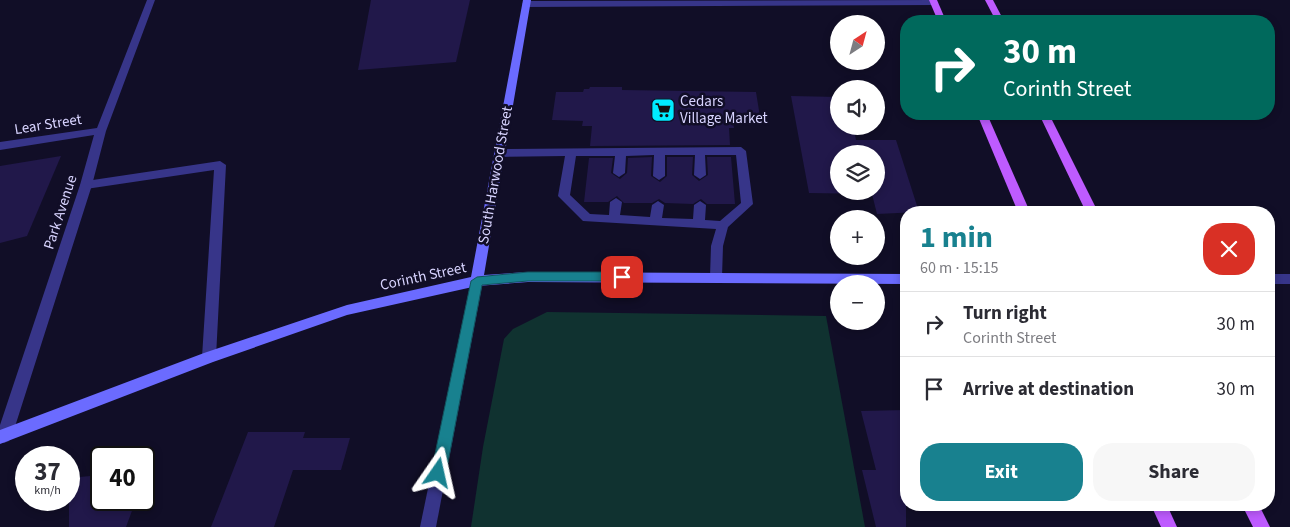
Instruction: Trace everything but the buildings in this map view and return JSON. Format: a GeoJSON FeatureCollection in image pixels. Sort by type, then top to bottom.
{"type":"FeatureCollection","features":[{"type":"Feature","properties":{"kind":"main road"},"geometry":{"type":"LineString","coordinates":[[989,0],[997,15]]}},
{"type":"Feature","properties":{"kind":"main road","name":"South Harwood Street"},"geometry":{"type":"LineString","coordinates":[[477,281],[527,2]]}},
{"type":"Feature","properties":{"kind":"main road"},"geometry":{"type":"LineString","coordinates":[[934,2],[939,15]]}},
{"type":"Feature","properties":{"kind":"main road"},"geometry":{"type":"LineString","coordinates":[[985,120],[1021,206]]}},
{"type":"Feature","properties":{"kind":"main road"},"geometry":{"type":"LineString","coordinates":[[1047,120],[1089,206]]}},
{"type":"Feature","properties":{"kind":"main road","name":"Corinth Street"},"geometry":{"type":"LineString","coordinates":[[2,436],[209,357],[348,310],[477,281],[528,277],[900,279]]}},
{"type":"Feature","properties":{"kind":"main road"},"geometry":{"type":"LineString","coordinates":[[1161,511],[1169,527]]}},
{"type":"Feature","properties":{"kind":"main road"},"geometry":{"type":"LineString","coordinates":[[1253,511],[1262,527]]}},
{"type":"Feature","properties":{"kind":"street","name":"Park Avenue"},"geometry":{"type":"LineString","coordinates":[[2,436],[86,186],[101,131],[151,0]]}},
{"type":"Feature","properties":{"kind":"street"},"geometry":{"type":"LineString","coordinates":[[527,2],[934,2]]}},
{"type":"Feature","properties":{"kind":"street","name":"Lear Street"},"geometry":{"type":"LineString","coordinates":[[0,146],[101,131]]}},
{"type":"Feature","properties":{"kind":"street"},"geometry":{"type":"LineString","coordinates":[[659,176],[660,151]]}},
{"type":"Feature","properties":{"kind":"street"},"geometry":{"type":"LineString","coordinates":[[700,151],[700,175]]}},
{"type":"Feature","properties":{"kind":"street"},"geometry":{"type":"LineString","coordinates":[[499,153],[741,151],[747,204],[723,225],[718,246],[716,277]]}},
{"type":"Feature","properties":{"kind":"street"},"geometry":{"type":"LineString","coordinates":[[572,152],[564,196],[587,218],[723,225]]}},
{"type":"Feature","properties":{"kind":"street"},"geometry":{"type":"LineString","coordinates":[[619,173],[621,152]]}},
{"type":"Feature","properties":{"kind":"street"},"geometry":{"type":"LineString","coordinates":[[86,186],[220,165],[209,357]]}},
{"type":"Feature","properties":{"kind":"street"},"geometry":{"type":"LineString","coordinates":[[614,219],[616,202]]}},
{"type":"Feature","properties":{"kind":"street"},"geometry":{"type":"LineString","coordinates":[[655,221],[658,205]]}},
{"type":"Feature","properties":{"kind":"street"},"geometry":{"type":"LineString","coordinates":[[699,224],[700,205]]}},
{"type":"Feature","properties":{"kind":"street"},"geometry":{"type":"LineString","coordinates":[[1275,279],[1290,279]]}},
{"type":"Feature","properties":{"kind":"street","name":"South Harwood Street"},"geometry":{"type":"LineString","coordinates":[[428,527],[477,281]]}},
{"type":"Feature","properties":{"kind":"green space"},"geometry":{"type":"Polygon","coordinates":[[[547,312],[826,316],[865,527],[471,527],[483,447],[504,339],[513,329],[547,312]]]}},
{"type":"Feature","properties":{"kind":"place","name":"Cedars Village Market"},"geometry":{"type":"Point","coordinates":[663,110]}},
{"type":"Feature","properties":{"kind":"route"},"geometry":{"type":"LineString","coordinates":[[438,473],[477,281],[528,277],[622,277]]}}]}
